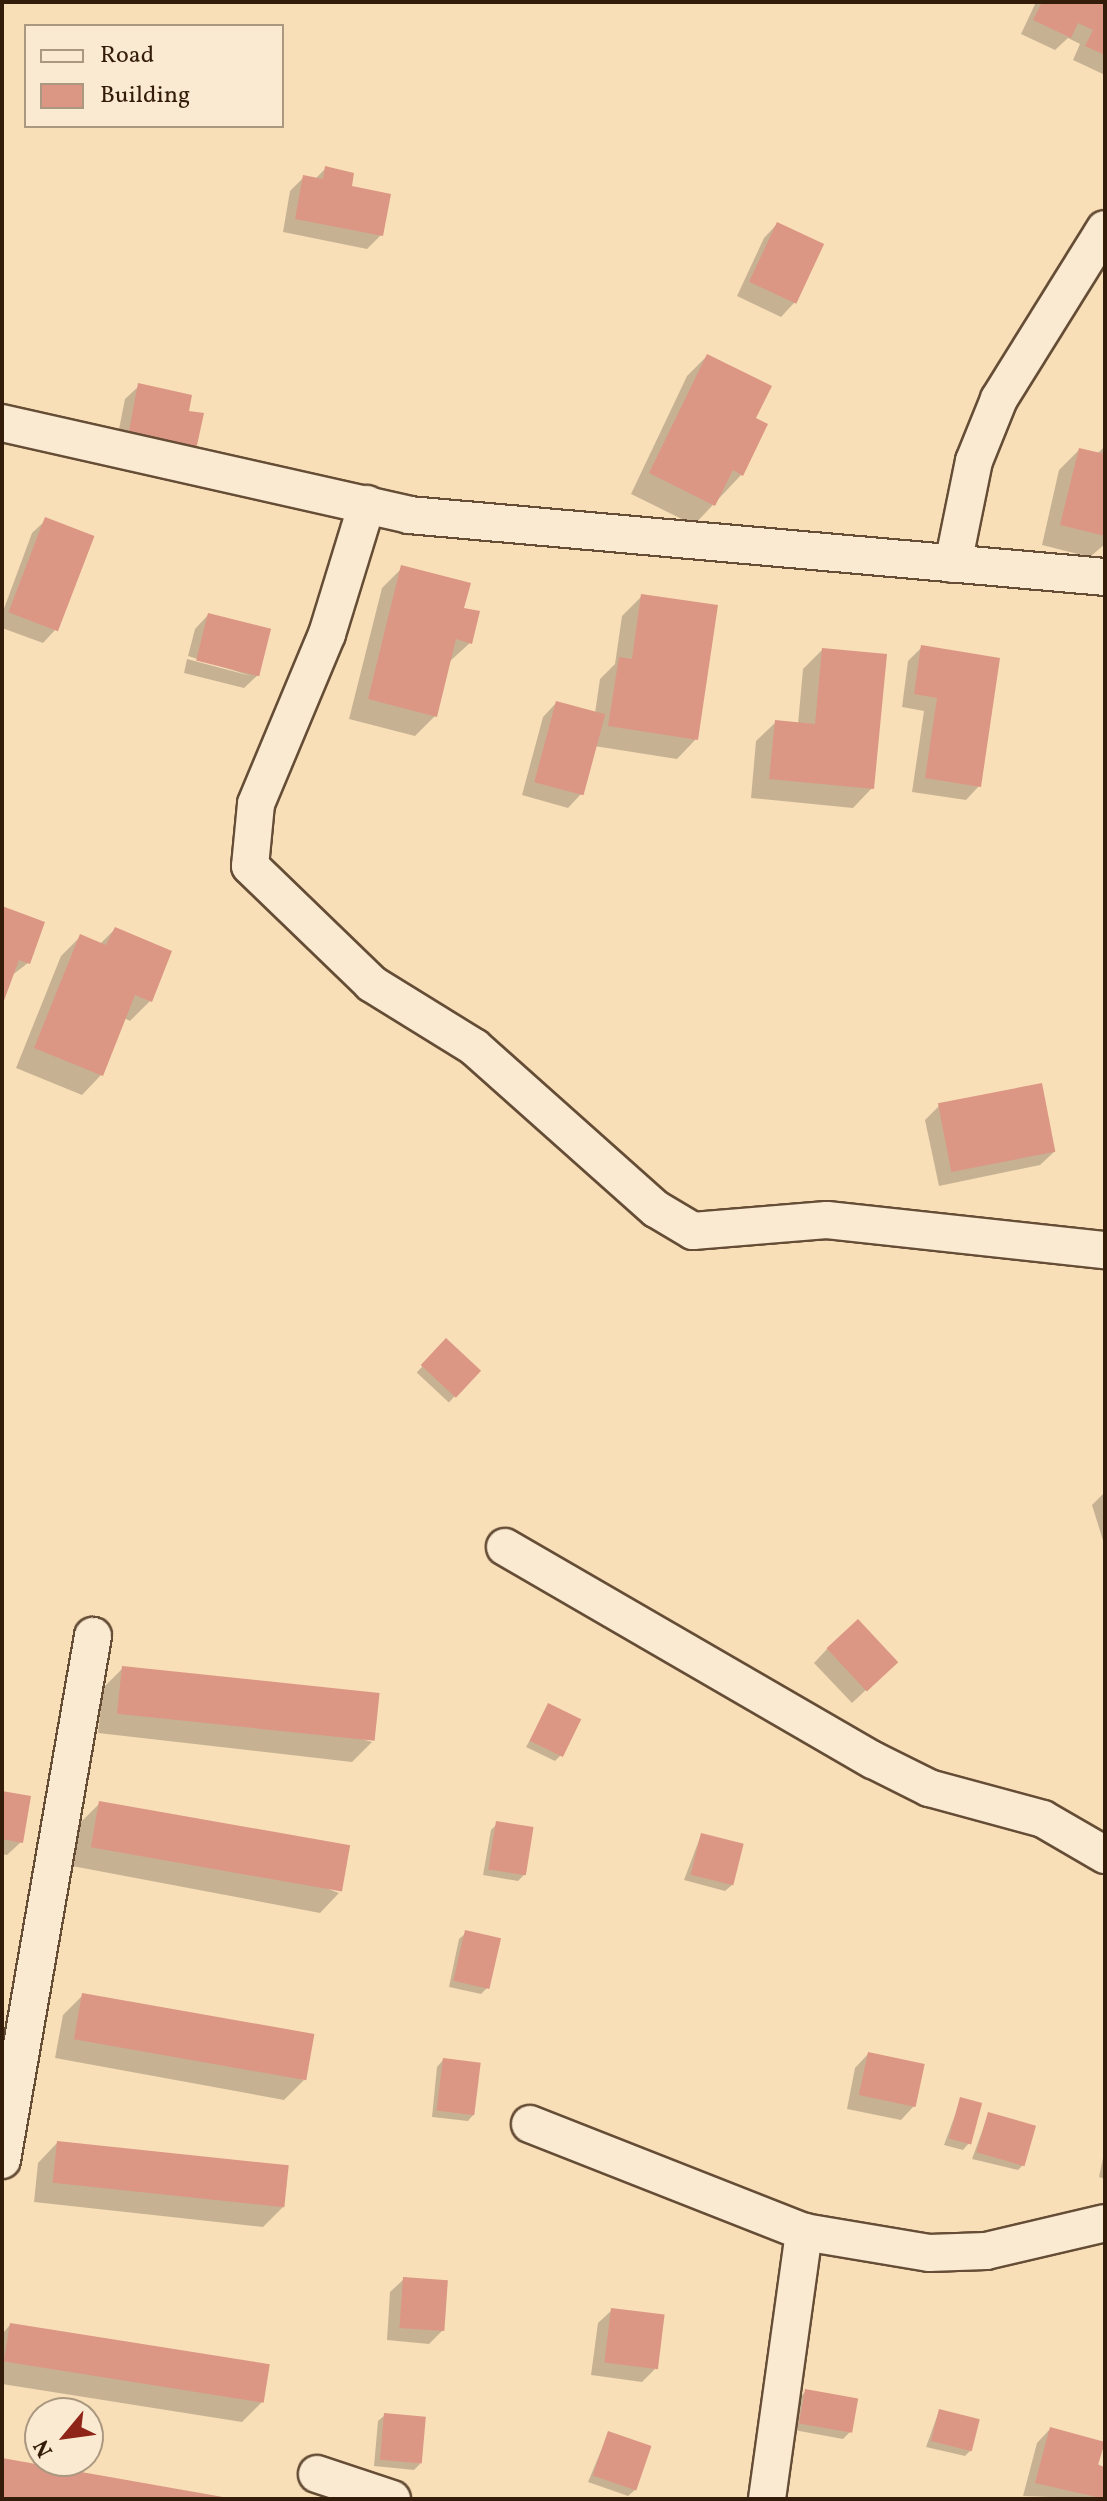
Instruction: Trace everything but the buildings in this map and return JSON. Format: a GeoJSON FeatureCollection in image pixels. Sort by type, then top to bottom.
{"type":"FeatureCollection","features":[{"type":"Feature","properties":{"kind":"street"},"geometry":{"type":"LineString","coordinates":[[953,564],[974,461],[999,399],[1105,229]]}},
{"type":"Feature","properties":{"kind":"street"},"geometry":{"type":"LineString","coordinates":[[2,423],[367,504],[481,523],[1105,577]]}},
{"type":"Feature","properties":{"kind":"street"},"geometry":{"type":"LineString","coordinates":[[367,504],[327,634],[256,804],[250,866],[372,984],[474,1047],[656,1209],[693,1231],[827,1220],[1105,1250]]}},
{"type":"Feature","properties":{"kind":"street"},"geometry":{"type":"LineString","coordinates":[[505,1547],[873,1760],[940,1792],[1043,1819],[1105,1855]]}},
{"type":"Feature","properties":{"kind":"street"},"geometry":{"type":"LineString","coordinates":[[2,2160],[93,1636]]}},
{"type":"Feature","properties":{"kind":"street"},"geometry":{"type":"LineString","coordinates":[[530,2124],[804,2232],[929,2253],[986,2251],[1105,2223]]}},
{"type":"Feature","properties":{"kind":"street"},"geometry":{"type":"LineString","coordinates":[[767,2499],[804,2232]]}},
{"type":"Feature","properties":{"kind":"street"},"geometry":{"type":"LineString","coordinates":[[317,2474],[392,2499]]}}]}
